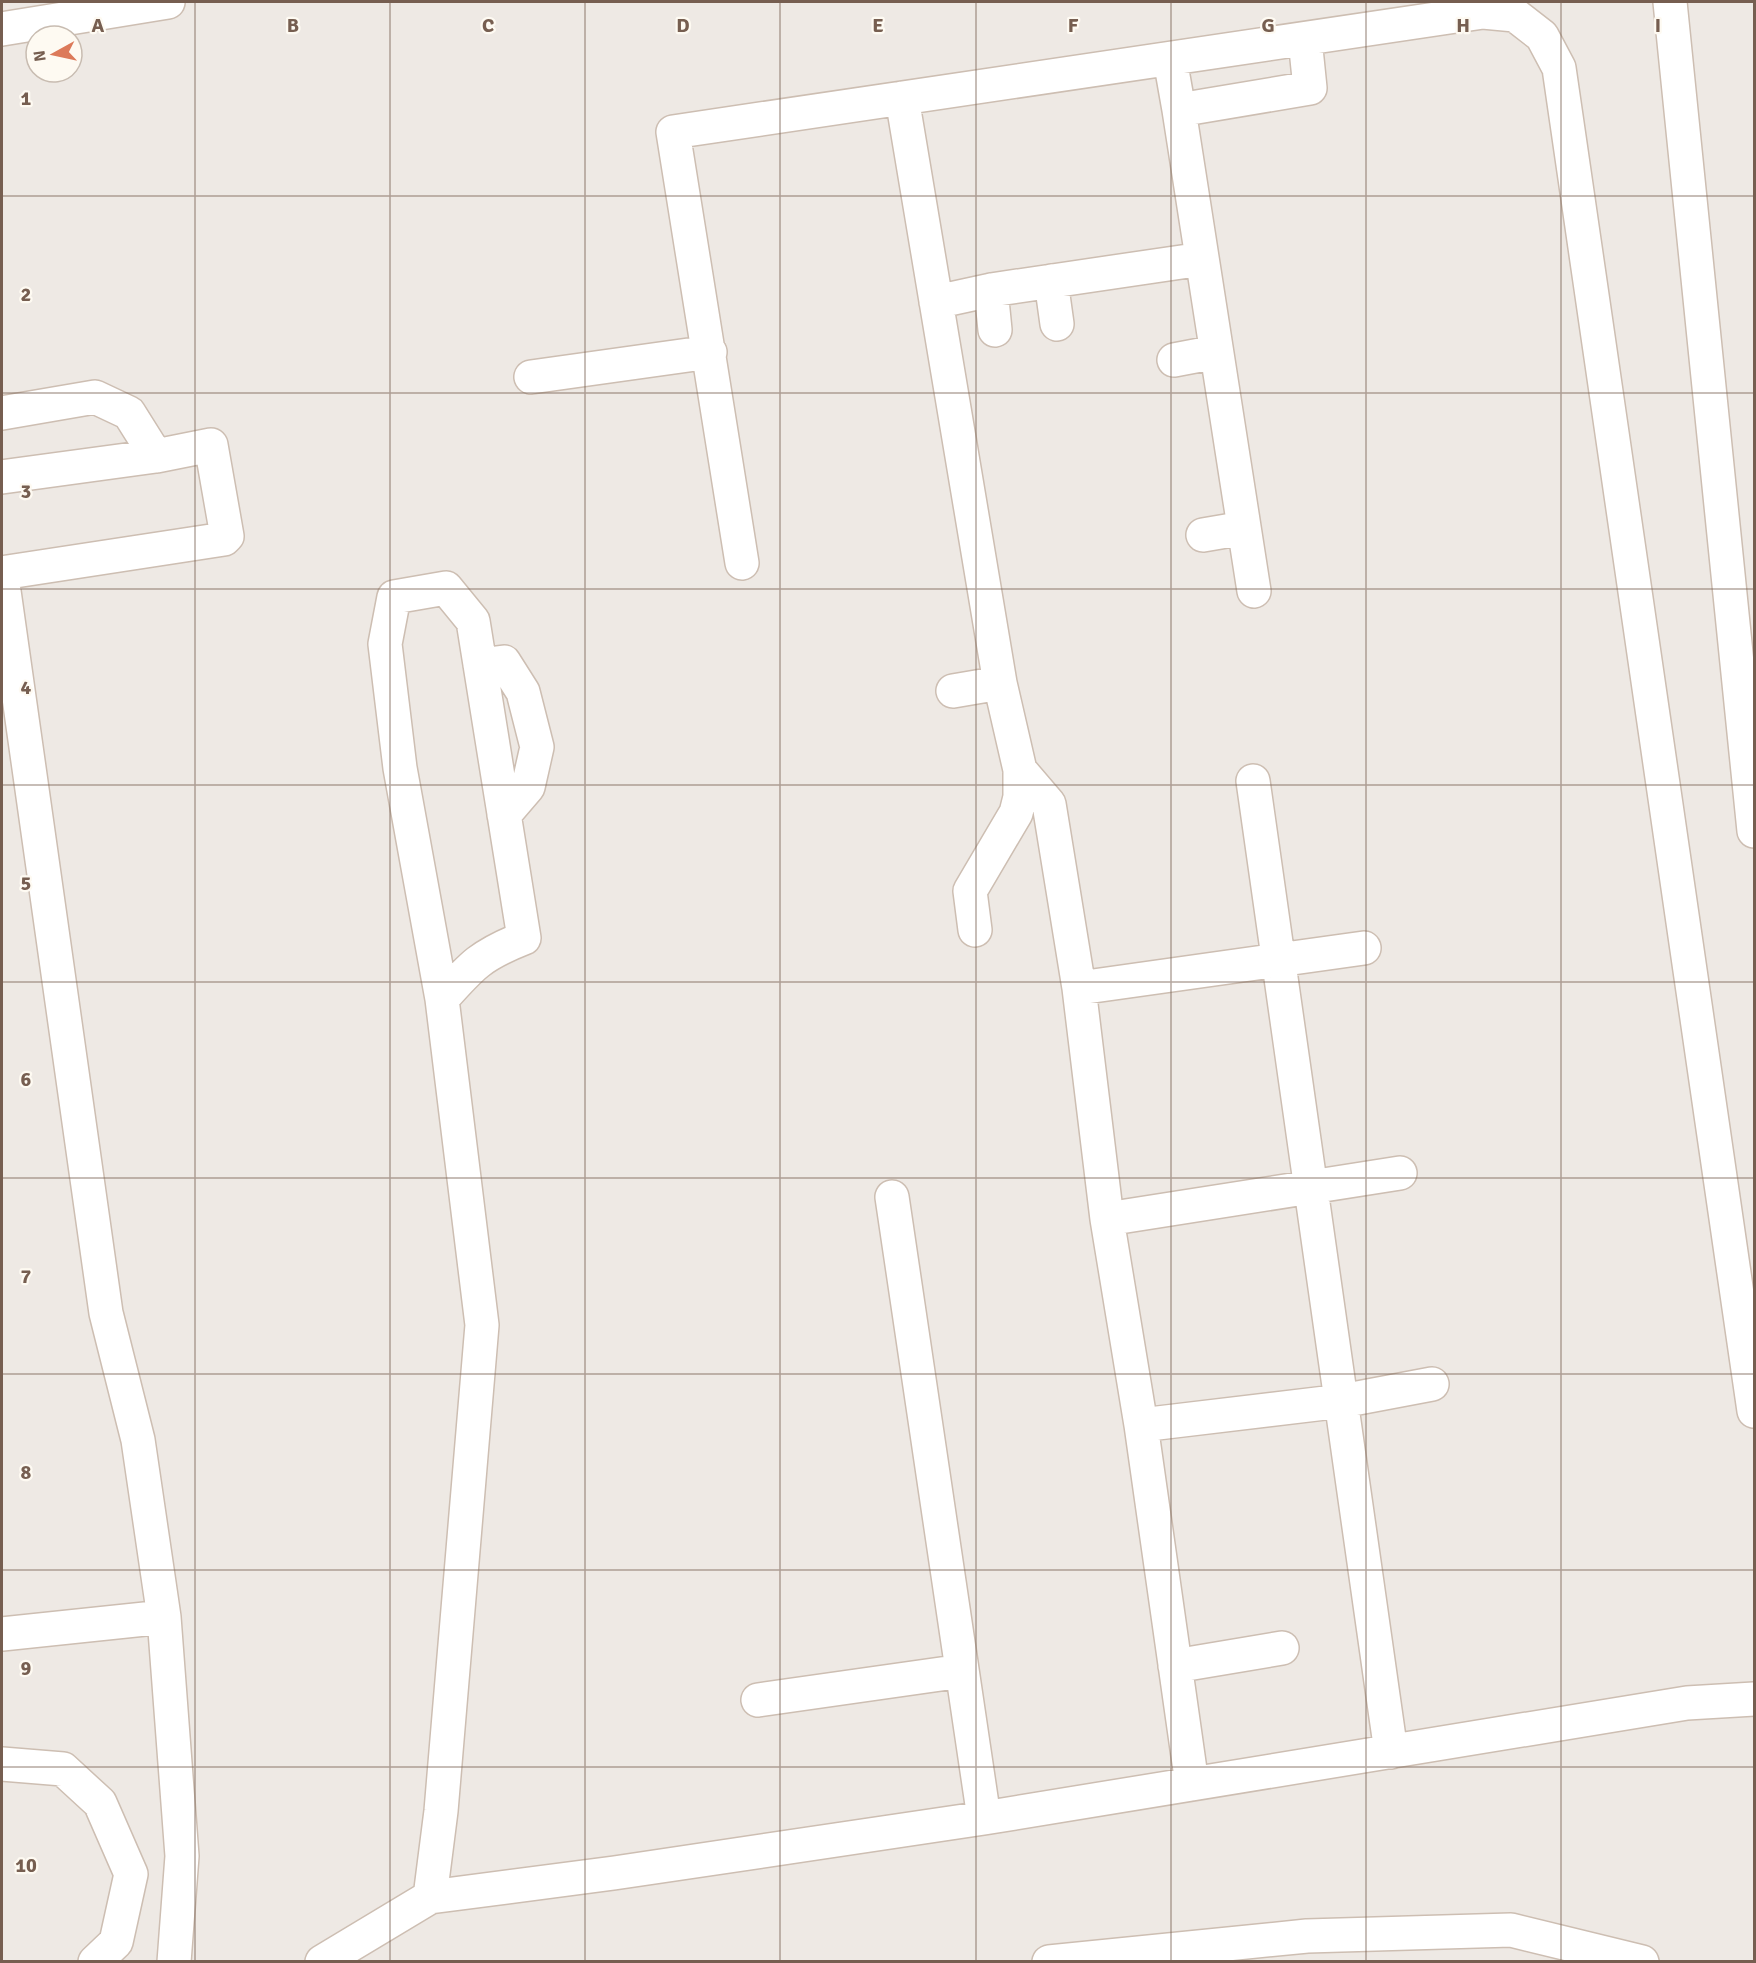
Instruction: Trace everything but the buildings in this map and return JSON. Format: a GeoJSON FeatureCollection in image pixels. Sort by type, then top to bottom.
{"type":"FeatureCollection","features":[{"type":"Feature","properties":{"kind":"lane"},"geometry":{"type":"LineString","coordinates":[[2,29],[168,2]]}},
{"type":"Feature","properties":{"kind":"lane"},"geometry":{"type":"LineString","coordinates":[[1670,2],[1755,831]]}},
{"type":"Feature","properties":{"kind":"lane"},"geometry":{"type":"LineString","coordinates":[[742,563],[674,132],[1484,12],[1515,15],[1542,36],[1559,68],[1755,1411]]}},
{"type":"Feature","properties":{"kind":"lane"},"geometry":{"type":"LineString","coordinates":[[1179,110],[1310,88],[1305,39]]}},
{"type":"Feature","properties":{"kind":"lane"},"geometry":{"type":"LineString","coordinates":[[1170,59],[1254,591]]}},
{"type":"Feature","properties":{"kind":"lane"},"geometry":{"type":"LineString","coordinates":[[902,98],[1000,683],[1020,770],[1020,797],[1016,813],[970,891],[975,930]]}},
{"type":"Feature","properties":{"kind":"lane"},"geometry":{"type":"LineString","coordinates":[[936,302],[991,290],[1202,260]]}},
{"type":"Feature","properties":{"kind":"lane"},"geometry":{"type":"LineString","coordinates":[[1051,281],[1057,324]]}},
{"type":"Feature","properties":{"kind":"lane"},"geometry":{"type":"LineString","coordinates":[[991,290],[995,330]]}},
{"type":"Feature","properties":{"kind":"lane"},"geometry":{"type":"LineString","coordinates":[[531,377],[710,352]]}},
{"type":"Feature","properties":{"kind":"lane"},"geometry":{"type":"LineString","coordinates":[[1174,360],[1216,352]]}},
{"type":"Feature","properties":{"kind":"lane"},"geometry":{"type":"LineString","coordinates":[[2,413],[95,398],[129,413],[156,456]]}},
{"type":"Feature","properties":{"kind":"lane"},"geometry":{"type":"LineString","coordinates":[[2,477],[156,456],[211,445],[227,536],[225,539],[2,575],[106,1313],[138,1440],[164,1617],[182,1856],[174,1962]]}},
{"type":"Feature","properties":{"kind":"lane"},"geometry":{"type":"LineString","coordinates":[[1203,535],[1244,528]]}},
{"type":"Feature","properties":{"kind":"lane"},"geometry":{"type":"LineString","coordinates":[[430,1897],[441,1811],[482,1325],[442,999],[400,768],[385,644],[394,597],[446,588],[473,621],[524,938],[496,949],[475,962],[442,999]]}},
{"type":"Feature","properties":{"kind":"lane"},"geometry":{"type":"LineString","coordinates":[[480,665],[504,662],[523,692],[537,747],[528,787],[504,815]]}},
{"type":"Feature","properties":{"kind":"lane"},"geometry":{"type":"LineString","coordinates":[[953,691],[1000,683]]}},
{"type":"Feature","properties":{"kind":"lane"},"geometry":{"type":"LineString","coordinates":[[1020,770],[1049,804],[1079,988],[1107,1219],[1141,1425],[1192,1784]]}},
{"type":"Feature","properties":{"kind":"lane"},"geometry":{"type":"LineString","coordinates":[[1253,781],[1391,1752]]}},
{"type":"Feature","properties":{"kind":"lane"},"geometry":{"type":"LineString","coordinates":[[1079,988],[1364,948]]}},
{"type":"Feature","properties":{"kind":"lane"},"geometry":{"type":"LineString","coordinates":[[1107,1219],[1217,1204],[1311,1186],[1400,1173]]}},
{"type":"Feature","properties":{"kind":"lane"},"geometry":{"type":"LineString","coordinates":[[892,1197],[984,1818]]}},
{"type":"Feature","properties":{"kind":"lane"},"geometry":{"type":"LineString","coordinates":[[1141,1425],[1342,1401],[1432,1384]]}},
{"type":"Feature","properties":{"kind":"lane"},"geometry":{"type":"LineString","coordinates":[[2,1634],[164,1617]]}},
{"type":"Feature","properties":{"kind":"lane"},"geometry":{"type":"LineString","coordinates":[[1175,1666],[1282,1648]]}},
{"type":"Feature","properties":{"kind":"lane"},"geometry":{"type":"LineString","coordinates":[[758,1700],[962,1671]]}},
{"type":"Feature","properties":{"kind":"lane"},"geometry":{"type":"LineString","coordinates":[[322,1962],[430,1897],[614,1873],[984,1818],[1688,1703],[1755,1699]]}},
{"type":"Feature","properties":{"kind":"lane"},"geometry":{"type":"LineString","coordinates":[[2,1764],[63,1769],[100,1803],[131,1874],[116,1942],[95,1962]]}},
{"type":"Feature","properties":{"kind":"lane"},"geometry":{"type":"LineString","coordinates":[[1049,1962],[1307,1936],[1511,1930],[1642,1962]]}},
{"type":"Feature","properties":{"kind":"shaded area"},"geometry":{"type":"Polygon","coordinates":[[[2,2],[1754,2],[1754,1961],[2,1961],[2,2]]]}}]}
